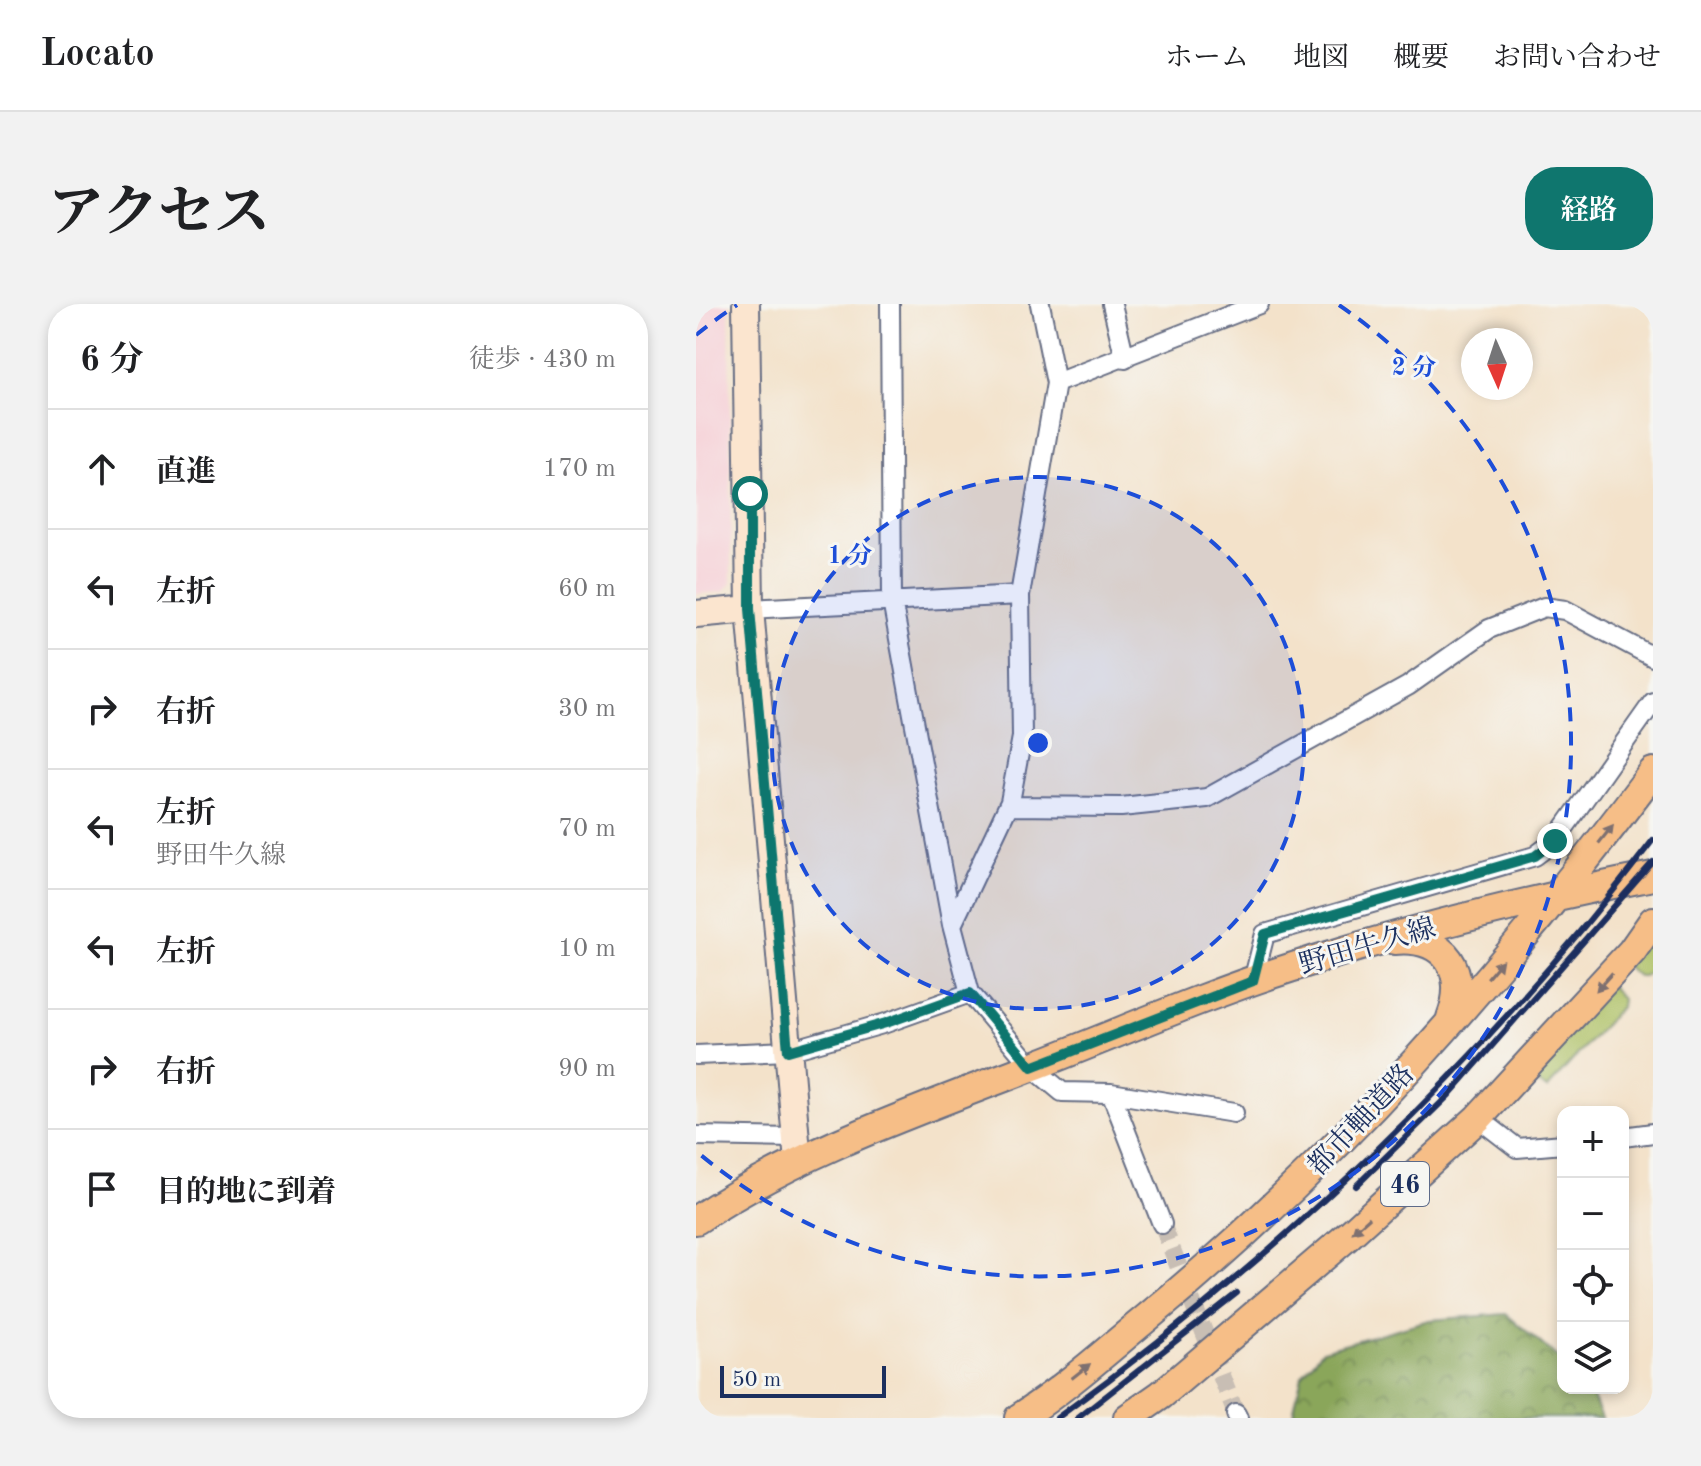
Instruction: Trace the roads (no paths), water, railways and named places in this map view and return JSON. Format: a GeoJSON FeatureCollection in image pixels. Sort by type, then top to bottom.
{"type":"FeatureCollection","features":[{"type":"Feature","properties":{"kind":"main road","name":"都市軸道路"},"geometry":{"type":"LineString","coordinates":[[1019,1418],[1220,1258],[1289,1194],[1445,1029],[1653,772]]}},
{"type":"Feature","properties":{"kind":"main road","name":"野田牛久線"},"geometry":{"type":"LineString","coordinates":[[696,1220],[797,1150],[904,1116],[1253,981],[1370,942],[1557,894],[1653,876]]}},
{"type":"Feature","properties":{"kind":"main road","name":"46"},"geometry":{"type":"LineString","coordinates":[[1128,1418],[1161,1395],[1349,1235],[1478,1118],[1632,951],[1653,921]]}},
{"type":"Feature","properties":{"kind":"main road"},"geometry":{"type":"LineString","coordinates":[[1370,942],[1402,939],[1432,947],[1449,957],[1459,976],[1458,992],[1445,1029]]}},
{"type":"Feature","properties":{"kind":"street"},"geometry":{"type":"LineString","coordinates":[[696,1136],[797,1150],[750,609],[746,304]]}},
{"type":"Feature","properties":{"kind":"street"},"geometry":{"type":"LineString","coordinates":[[890,304],[892,601],[952,925],[970,993],[1032,1067],[1062,1092],[1111,1093],[1234,1113]]}},
{"type":"Feature","properties":{"kind":"street"},"geometry":{"type":"LineString","coordinates":[[952,925],[1008,806],[1022,737],[1020,595],[1056,383],[1040,304]]}},
{"type":"Feature","properties":{"kind":"street"},"geometry":{"type":"LineString","coordinates":[[1112,304],[1125,359]]}},
{"type":"Feature","properties":{"kind":"street"},"geometry":{"type":"LineString","coordinates":[[1056,383],[1125,359],[1259,304]]}},
{"type":"Feature","properties":{"kind":"street"},"geometry":{"type":"LineString","coordinates":[[696,614],[1020,595]]}},
{"type":"Feature","properties":{"kind":"street"},"geometry":{"type":"LineString","coordinates":[[1008,806],[1121,807],[1207,798],[1408,686],[1489,629],[1544,607],[1565,610],[1653,657]]}},
{"type":"Feature","properties":{"kind":"street"},"geometry":{"type":"LineString","coordinates":[[1253,981],[1265,934],[1535,856],[1555,841],[1653,702]]}},
{"type":"Feature","properties":{"kind":"street"},"geometry":{"type":"LineString","coordinates":[[696,1055],[788,1051],[886,1023],[970,993]]}},
{"type":"Feature","properties":{"kind":"street"},"geometry":{"type":"LineString","coordinates":[[1111,1093],[1162,1224]]}},
{"type":"Feature","properties":{"kind":"street"},"geometry":{"type":"LineString","coordinates":[[1478,1118],[1517,1148],[1557,1145]]}},
{"type":"Feature","properties":{"kind":"street"},"geometry":{"type":"LineString","coordinates":[[1629,1136],[1653,1133]]}},
{"type":"Feature","properties":{"kind":"tunnel"},"geometry":{"type":"LineString","coordinates":[[1162,1224],[1236,1414]]}},
{"type":"Feature","properties":{"kind":"railway"},"geometry":{"type":"LineString","coordinates":[[1057,1418],[1221,1290],[1376,1151],[1450,1077],[1520,1000],[1653,840]]}},
{"type":"Feature","properties":{"kind":"railway"},"geometry":{"type":"LineString","coordinates":[[1356,1186],[1449,1095],[1653,862]]}},
{"type":"Feature","properties":{"kind":"railway"},"geometry":{"type":"LineString","coordinates":[[1078,1418],[1237,1293]]}}]}
